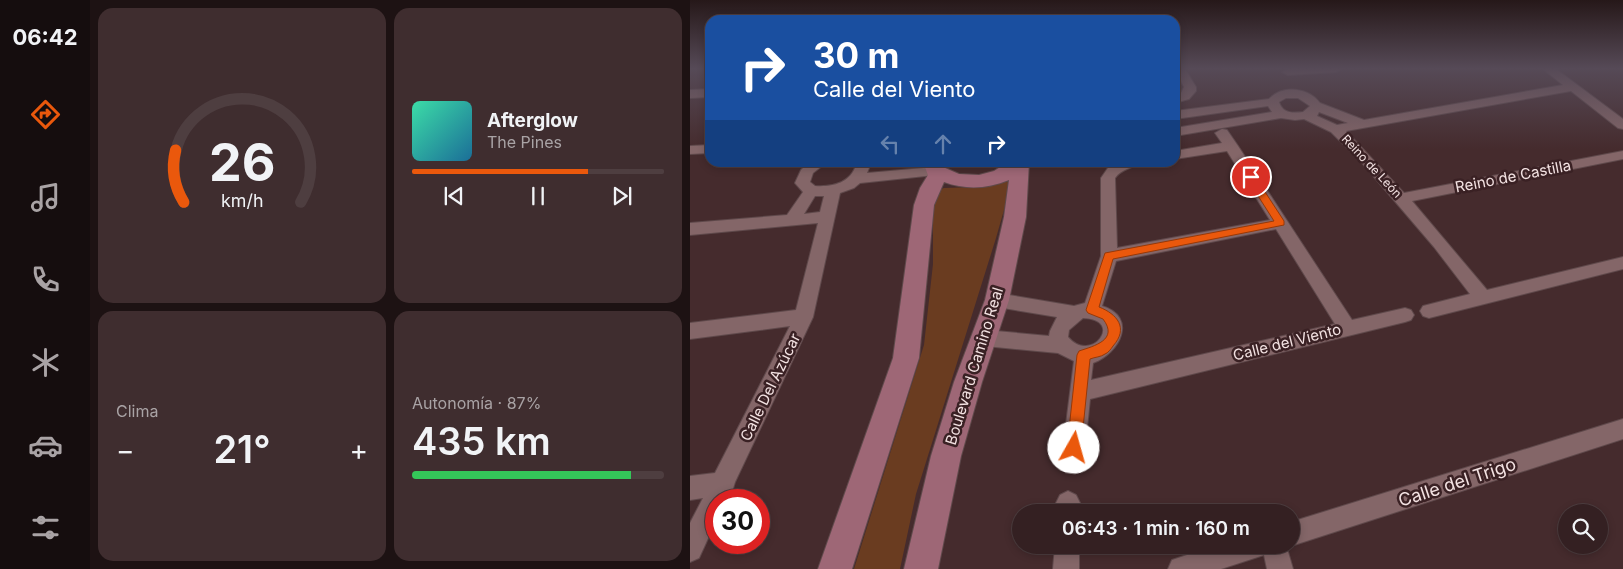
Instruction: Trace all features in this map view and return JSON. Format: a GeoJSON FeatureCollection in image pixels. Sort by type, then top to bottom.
{"type":"FeatureCollection","features":[{"type":"Feature","properties":{"kind":"street"},"geometry":{"type":"LineString","coordinates":[[1180,114],[1273,102],[1280,96]]}},
{"type":"Feature","properties":{"kind":"street"},"geometry":{"type":"LineString","coordinates":[[1307,116],[1315,110],[1315,96]]}},
{"type":"Feature","properties":{"kind":"street"},"geometry":{"type":"LineString","coordinates":[[1324,96],[1362,124]]}},
{"type":"Feature","properties":{"kind":"street","name":"Reino de León"},"geometry":{"type":"LineString","coordinates":[[1336,129],[1529,96]]}},
{"type":"Feature","properties":{"kind":"street"},"geometry":{"type":"LineString","coordinates":[[1583,96],[1623,125]]}},
{"type":"Feature","properties":{"kind":"street"},"geometry":{"type":"LineString","coordinates":[[1273,102],[1274,108],[1282,114],[1294,117],[1307,116],[1336,129]]}},
{"type":"Feature","properties":{"kind":"street"},"geometry":{"type":"LineString","coordinates":[[1180,131],[1282,114]]}},
{"type":"Feature","properties":{"kind":"street","name":"Reino de León"},"geometry":{"type":"LineString","coordinates":[[1336,129],[1402,198],[1483,297]]}},
{"type":"Feature","properties":{"kind":"street","name":"Calle del Viento"},"geometry":{"type":"LineString","coordinates":[[1081,392],[1348,329],[1227,139],[1180,153]]}},
{"type":"Feature","properties":{"kind":"street"},"geometry":{"type":"LineString","coordinates":[[690,150],[705,149]]}},
{"type":"Feature","properties":{"kind":"street","name":"Reino de Castilla"},"geometry":{"type":"LineString","coordinates":[[1402,198],[1623,155]]}},
{"type":"Feature","properties":{"kind":"street"},"geometry":{"type":"LineString","coordinates":[[813,167],[802,178],[805,188],[811,191],[833,190],[856,179],[936,169],[951,180],[967,182],[984,181],[1000,176],[1015,167]]}},
{"type":"Feature","properties":{"kind":"street"},"geometry":{"type":"LineString","coordinates":[[856,179],[862,167]]}},
{"type":"Feature","properties":{"kind":"street","name":"Boulevard Camino Real"},"geometry":{"type":"LineString","coordinates":[[921,569],[946,456],[968,382],[997,300],[1015,217],[1020,167]]}},
{"type":"Feature","properties":{"kind":"street"},"geometry":{"type":"LineString","coordinates":[[1062,345],[1059,331],[1062,324],[1083,311],[1109,256],[1108,178],[1118,167]]}},
{"type":"Feature","properties":{"kind":"street"},"geometry":{"type":"LineString","coordinates":[[836,569],[906,358],[924,205],[936,169]]}},
{"type":"Feature","properties":{"kind":"street","name":"Calle Del Azúcar"},"geometry":{"type":"LineString","coordinates":[[690,549],[724,484],[804,317],[833,190]]}},
{"type":"Feature","properties":{"kind":"street"},"geometry":{"type":"LineString","coordinates":[[792,220],[811,191]]}},
{"type":"Feature","properties":{"kind":"street"},"geometry":{"type":"LineString","coordinates":[[690,229],[828,217]]}},
{"type":"Feature","properties":{"kind":"street"},"geometry":{"type":"LineString","coordinates":[[1109,256],[1280,223]]}},
{"type":"Feature","properties":{"kind":"street"},"geometry":{"type":"LineString","coordinates":[[1430,311],[1623,263]]}},
{"type":"Feature","properties":{"kind":"street"},"geometry":{"type":"LineString","coordinates":[[985,338],[1062,345],[1075,354],[1084,355],[1102,350],[1114,337],[1112,322],[1108,316],[997,300]]}},
{"type":"Feature","properties":{"kind":"street"},"geometry":{"type":"LineString","coordinates":[[1348,329],[1405,315]]}},
{"type":"Feature","properties":{"kind":"street"},"geometry":{"type":"LineString","coordinates":[[690,331],[804,317]]}},
{"type":"Feature","properties":{"kind":"street"},"geometry":{"type":"LineString","coordinates":[[1074,448],[1084,355]]}},
{"type":"Feature","properties":{"kind":"street","name":"Calle del Trigo"},"geometry":{"type":"LineString","coordinates":[[1300,531],[1623,429]]}},
{"type":"Feature","properties":{"kind":"street"},"geometry":{"type":"LineString","coordinates":[[690,488],[724,484]]}},
{"type":"Feature","properties":{"kind":"street"},"geometry":{"type":"LineString","coordinates":[[1066,569],[1067,554]]}},
{"type":"Feature","properties":{"kind":"street"},"geometry":{"type":"LineString","coordinates":[[1181,569],[1228,554]]}},
{"type":"Feature","properties":{"kind":"street"},"geometry":{"type":"LineString","coordinates":[[1276,554],[1280,569]]}},
{"type":"Feature","properties":{"kind":"shaded area"},"geometry":{"type":"Polygon","coordinates":[[[1009,180],[1006,203],[996,238],[916,494],[900,569],[854,569],[924,345],[933,264],[933,199],[936,191],[944,188],[976,187],[1009,180]]]}},
{"type":"Feature","properties":{"kind":"route"},"geometry":{"type":"LineString","coordinates":[[1074,448],[1084,355],[1102,350],[1114,337],[1114,329],[1108,316],[1092,310],[1109,256],[1280,223],[1251,177]]}}]}
